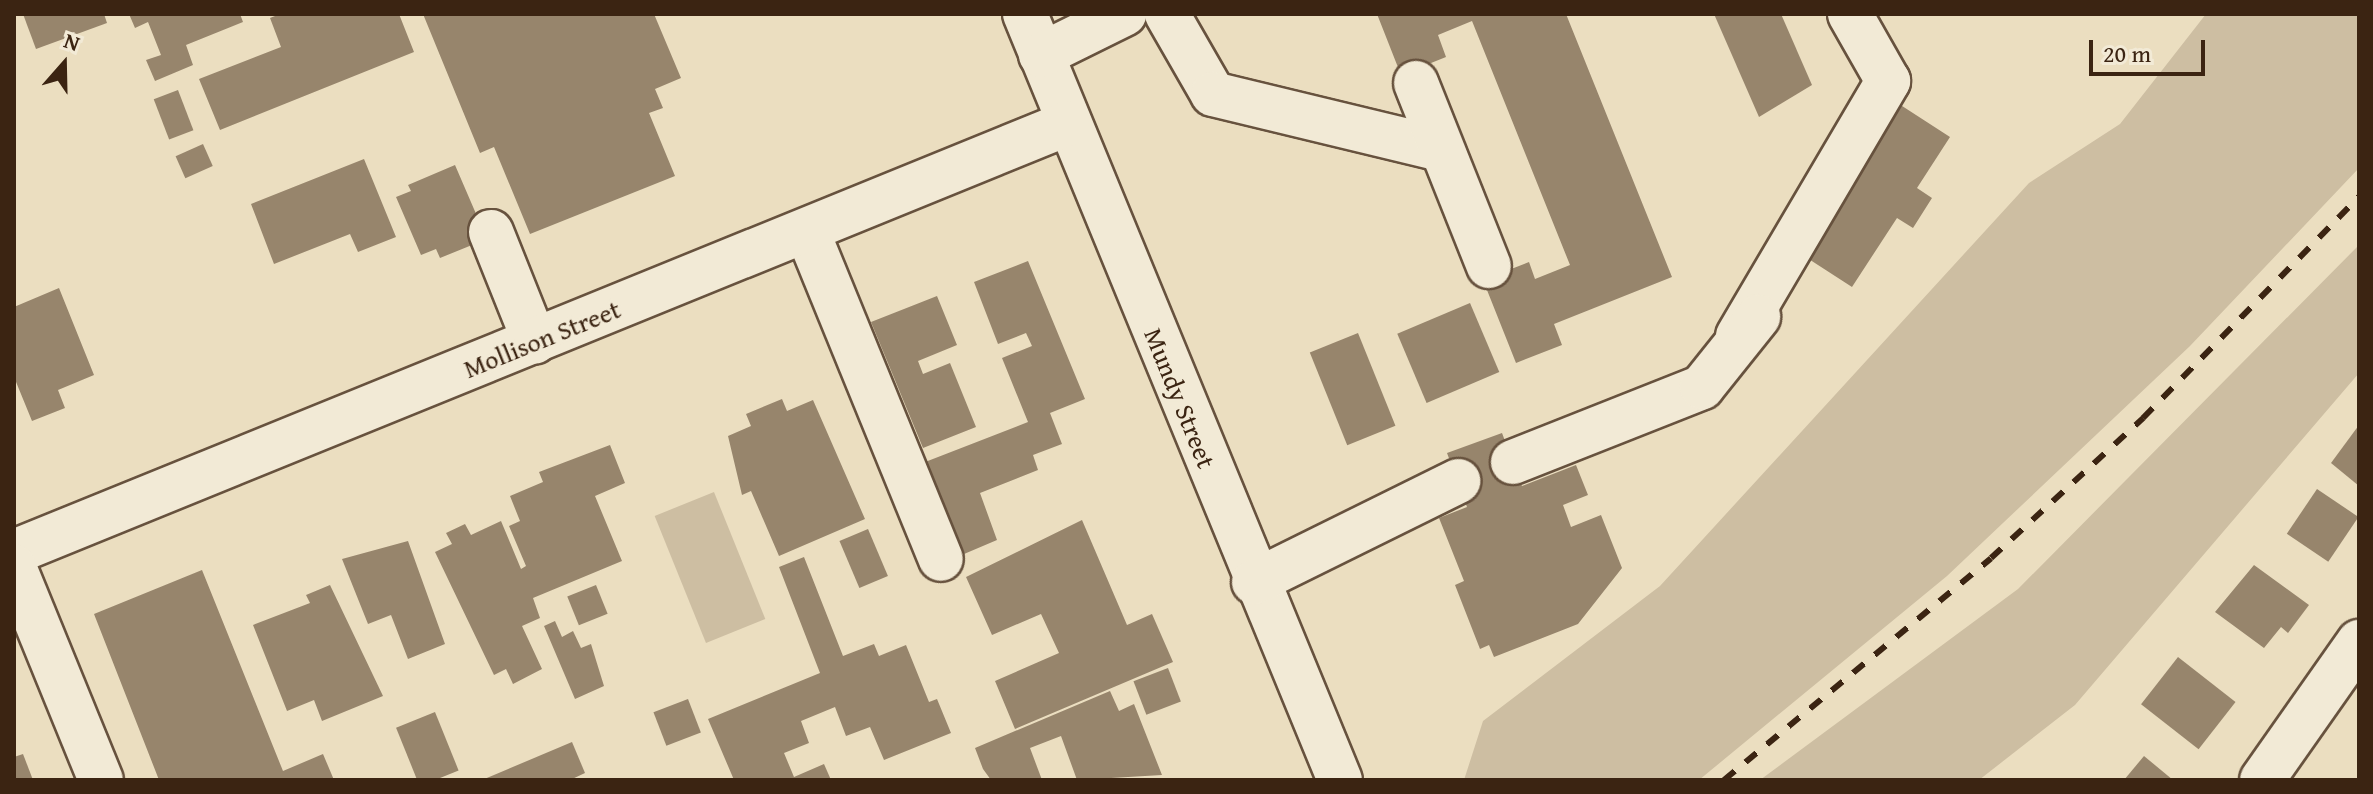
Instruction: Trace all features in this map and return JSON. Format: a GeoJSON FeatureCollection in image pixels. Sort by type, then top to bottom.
{"type":"FeatureCollection","features":[{"type":"Feature","properties":{"kind":"street","name":"Mundy Street"},"geometry":{"type":"LineString","coordinates":[[1025,14],[1254,582],[1340,780]]}},
{"type":"Feature","properties":{"kind":"street"},"geometry":{"type":"LineString","coordinates":[[1041,55],[1124,14]]}},
{"type":"Feature","properties":{"kind":"street"},"geometry":{"type":"LineString","coordinates":[[1167,14],[1213,94],[1440,149]]}},
{"type":"Feature","properties":{"kind":"street"},"geometry":{"type":"LineString","coordinates":[[1513,462],[1702,387],[1738,336],[1888,81],[1850,14]]}},
{"type":"Feature","properties":{"kind":"street"},"geometry":{"type":"LineString","coordinates":[[1416,83],[1489,266]]}},
{"type":"Feature","properties":{"kind":"street","name":"Mollison Street"},"geometry":{"type":"LineString","coordinates":[[14,552],[1069,123]]}},
{"type":"Feature","properties":{"kind":"street"},"geometry":{"type":"LineString","coordinates":[[807,231],[941,559]]}},
{"type":"Feature","properties":{"kind":"street"},"geometry":{"type":"LineString","coordinates":[[491,232],[535,342]]}},
{"type":"Feature","properties":{"kind":"street"},"geometry":{"type":"LineString","coordinates":[[1738,336],[1814,262]]}},
{"type":"Feature","properties":{"kind":"street"},"geometry":{"type":"LineString","coordinates":[[1254,582],[1458,481]]}},
{"type":"Feature","properties":{"kind":"street"},"geometry":{"type":"LineString","coordinates":[[14,567],[101,780]]}},
{"type":"Feature","properties":{"kind":"street"},"geometry":{"type":"LineString","coordinates":[[2262,780],[2359,642]]}},
{"type":"Feature","properties":{"kind":"shaded area"},"geometry":{"type":"Polygon","coordinates":[[[2206,14],[2359,14],[2359,168],[2190,346],[1947,576],[1699,780],[1464,780],[1483,721],[1660,586],[2029,183],[2120,124],[2206,14]]]}},
{"type":"Feature","properties":{"kind":"shaded area"},"geometry":{"type":"Polygon","coordinates":[[[2359,245],[2359,373],[2075,705],[1979,780],[1760,780],[2018,589],[2359,245]]]}},
{"type":"Feature","properties":{"kind":"shaded area"},"geometry":{"type":"Polygon","coordinates":[[[714,492],[765,619],[706,643],[655,516],[714,492]]]}},
{"type":"Feature","properties":{"kind":"building"},"geometry":{"type":"Polygon","coordinates":[[[23,14],[104,14],[107,23],[36,49],[23,14]]]}},
{"type":"Feature","properties":{"kind":"building"},"geometry":{"type":"Polygon","coordinates":[[[129,14],[240,14],[243,22],[186,45],[193,65],[155,81],[146,60],[161,55],[148,22],[135,28],[129,14]]]}},
{"type":"Feature","properties":{"kind":"building"},"geometry":{"type":"Polygon","coordinates":[[[280,14],[399,14],[414,52],[220,130],[199,79],[281,47],[270,18],[280,14]]]}},
{"type":"Feature","properties":{"kind":"building"},"geometry":{"type":"Polygon","coordinates":[[[423,14],[654,14],[681,78],[655,89],[663,108],[649,113],[675,176],[530,234],[494,147],[480,153],[423,14]]]}},
{"type":"Feature","properties":{"kind":"building"},"geometry":{"type":"Polygon","coordinates":[[[1377,14],[1566,14],[1672,277],[1554,324],[1562,345],[1516,363],[1483,280],[1529,262],[1535,279],[1570,265],[1472,21],[1438,35],[1446,57],[1401,75],[1377,14]]]}},
{"type":"Feature","properties":{"kind":"building"},"geometry":{"type":"Polygon","coordinates":[[[1714,14],[1781,14],[1812,85],[1759,117],[1714,14]]]}},
{"type":"Feature","properties":{"kind":"building"},"geometry":{"type":"Polygon","coordinates":[[[178,90],[193,130],[169,139],[154,99],[178,90]]]}},
{"type":"Feature","properties":{"kind":"building"},"geometry":{"type":"Polygon","coordinates":[[[1899,104],[1950,137],[1917,188],[1932,198],[1913,228],[1897,218],[1852,287],[1801,254],[1899,104]]]}},
{"type":"Feature","properties":{"kind":"building"},"geometry":{"type":"Polygon","coordinates":[[[203,144],[213,166],[185,178],[176,156],[203,144]]]}},
{"type":"Feature","properties":{"kind":"building"},"geometry":{"type":"Polygon","coordinates":[[[364,159],[396,237],[358,252],[350,234],[274,264],[251,204],[364,159]]]}},
{"type":"Feature","properties":{"kind":"building"},"geometry":{"type":"Polygon","coordinates":[[[455,165],[483,230],[468,236],[472,245],[440,258],[436,249],[421,255],[396,197],[411,191],[408,185],[455,165]]]}},
{"type":"Feature","properties":{"kind":"building"},"geometry":{"type":"Polygon","coordinates":[[[1028,261],[1085,399],[1050,413],[1062,444],[1033,455],[1038,470],[980,493],[997,540],[957,557],[920,464],[1028,422],[1002,358],[1032,346],[1026,333],[998,344],[974,282],[1028,261]]]}},
{"type":"Feature","properties":{"kind":"building"},"geometry":{"type":"Polygon","coordinates":[[[59,288],[94,375],[58,390],[65,408],[32,421],[14,377],[14,307],[59,288]]]}},
{"type":"Feature","properties":{"kind":"building"},"geometry":{"type":"Polygon","coordinates":[[[937,296],[957,345],[918,361],[923,374],[950,363],[976,427],[923,448],[871,322],[937,296]]]}},
{"type":"Feature","properties":{"kind":"building"},"geometry":{"type":"Polygon","coordinates":[[[1470,303],[1499,372],[1427,403],[1397,334],[1470,303]]]}},
{"type":"Feature","properties":{"kind":"building"},"geometry":{"type":"Polygon","coordinates":[[[1358,333],[1395,426],[1347,445],[1310,352],[1358,333]]]}},
{"type":"Feature","properties":{"kind":"building"},"geometry":{"type":"Polygon","coordinates":[[[782,399],[787,411],[813,400],[865,519],[779,556],[751,491],[742,495],[728,436],[751,426],[746,414],[782,399]]]}},
{"type":"Feature","properties":{"kind":"building"},"geometry":{"type":"Polygon","coordinates":[[[2359,425],[2359,486],[2331,463],[2359,425]]]}},
{"type":"Feature","properties":{"kind":"building"},"geometry":{"type":"Polygon","coordinates":[[[1502,433],[1522,486],[1576,465],[1588,495],[1563,505],[1571,527],[1601,515],[1622,568],[1578,624],[1494,657],[1489,645],[1480,649],[1455,585],[1464,581],[1439,518],[1467,507],[1447,453],[1502,433]]]}},
{"type":"Feature","properties":{"kind":"building"},"geometry":{"type":"Polygon","coordinates":[[[610,445],[625,483],[595,496],[622,561],[533,598],[540,618],[522,626],[542,669],[513,684],[506,669],[494,675],[435,552],[452,544],[446,533],[465,524],[471,535],[501,521],[521,569],[526,566],[509,526],[520,521],[510,496],[543,482],[539,472],[610,445]]]}},
{"type":"Feature","properties":{"kind":"building"},"geometry":{"type":"Polygon","coordinates":[[[2317,489],[2358,517],[2328,562],[2287,534],[2317,489]]]}},
{"type":"Feature","properties":{"kind":"building"},"geometry":{"type":"Polygon","coordinates":[[[1082,520],[1127,625],[1152,614],[1173,662],[1015,729],[995,681],[1059,653],[1041,614],[992,635],[966,577],[1082,520]]]}},
{"type":"Feature","properties":{"kind":"building"},"geometry":{"type":"Polygon","coordinates":[[[868,529],[888,576],[859,588],[839,541],[868,529]]]}},
{"type":"Feature","properties":{"kind":"building"},"geometry":{"type":"Polygon","coordinates":[[[408,541],[445,644],[408,659],[391,615],[368,624],[342,559],[408,541]]]}},
{"type":"Feature","properties":{"kind":"building"},"geometry":{"type":"Polygon","coordinates":[[[804,557],[843,656],[874,644],[879,656],[906,645],[929,702],[937,699],[951,733],[884,760],[870,727],[846,736],[835,707],[801,721],[809,743],[784,753],[794,777],[824,764],[831,780],[734,780],[708,719],[820,673],[779,567],[804,557]]]}},
{"type":"Feature","properties":{"kind":"building"},"geometry":{"type":"Polygon","coordinates":[[[2254,565],[2309,605],[2288,633],[2281,627],[2264,648],[2215,612],[2254,565]]]}},
{"type":"Feature","properties":{"kind":"building"},"geometry":{"type":"Polygon","coordinates":[[[202,570],[283,771],[323,754],[334,780],[159,780],[94,614],[202,570]]]}},
{"type":"Feature","properties":{"kind":"building"},"geometry":{"type":"Polygon","coordinates":[[[330,585],[383,696],[322,721],[314,700],[287,711],[253,625],[310,603],[306,595],[330,585]]]}},
{"type":"Feature","properties":{"kind":"building"},"geometry":{"type":"Polygon","coordinates":[[[596,585],[608,614],[579,625],[567,597],[596,585]]]}},
{"type":"Feature","properties":{"kind":"building"},"geometry":{"type":"Polygon","coordinates":[[[555,621],[562,637],[573,631],[581,648],[591,644],[604,686],[575,699],[544,626],[555,621]]]}},
{"type":"Feature","properties":{"kind":"building"},"geometry":{"type":"Polygon","coordinates":[[[2178,657],[2236,702],[2199,749],[2141,704],[2178,657]]]}},
{"type":"Feature","properties":{"kind":"building"},"geometry":{"type":"Polygon","coordinates":[[[1168,668],[1181,702],[1146,715],[1133,681],[1168,668]]]}},
{"type":"Feature","properties":{"kind":"building"},"geometry":{"type":"Polygon","coordinates":[[[1110,691],[1119,711],[1134,704],[1162,775],[1077,780],[1061,736],[1030,748],[1042,780],[991,780],[983,769],[975,748],[1110,691]]]}},
{"type":"Feature","properties":{"kind":"building"},"geometry":{"type":"Polygon","coordinates":[[[688,699],[701,733],[666,746],[653,712],[688,699]]]}},
{"type":"Feature","properties":{"kind":"building"},"geometry":{"type":"Polygon","coordinates":[[[435,712],[459,770],[435,780],[417,780],[396,728],[435,712]]]}},
{"type":"Feature","properties":{"kind":"building"},"geometry":{"type":"Polygon","coordinates":[[[572,742],[585,773],[570,780],[482,780],[572,742]]]}},
{"type":"Feature","properties":{"kind":"building"},"geometry":{"type":"Polygon","coordinates":[[[23,754],[33,780],[14,780],[14,757],[23,754]]]}},
{"type":"Feature","properties":{"kind":"building"},"geometry":{"type":"Polygon","coordinates":[[[2144,756],[2173,780],[2124,780],[2144,756]]]}},
{"type":"Feature","properties":{"kind":"railway"},"geometry":{"type":"LineString","coordinates":[[1724,780],[1991,558],[2143,418],[2359,197]]}}]}
